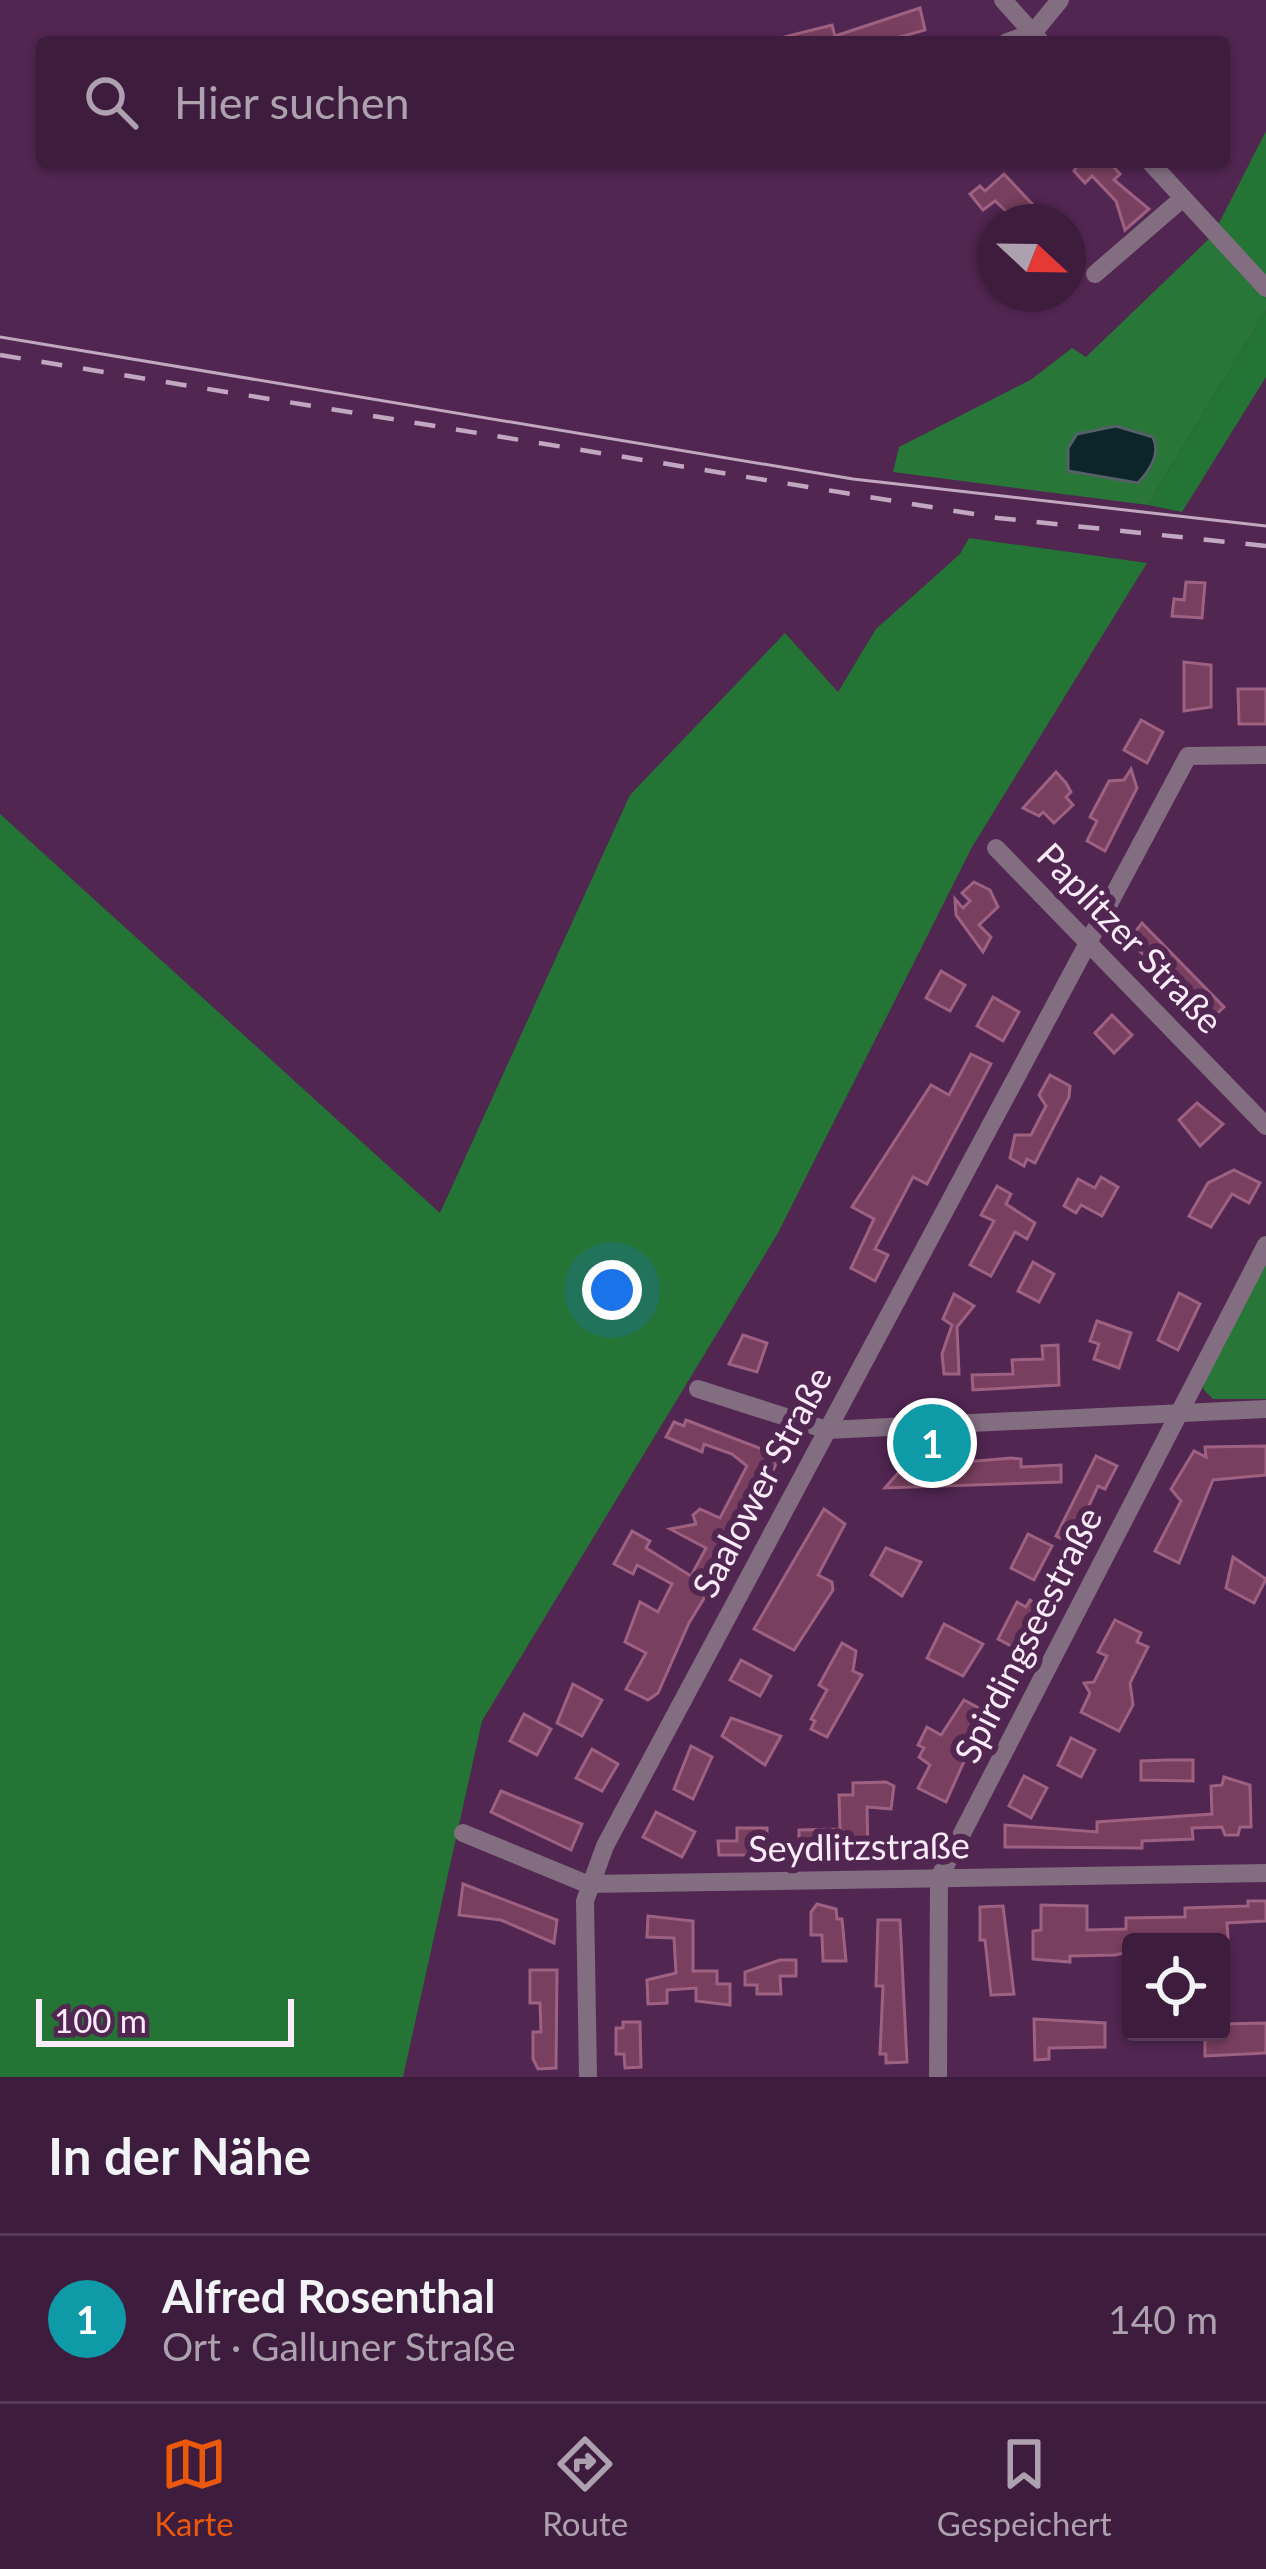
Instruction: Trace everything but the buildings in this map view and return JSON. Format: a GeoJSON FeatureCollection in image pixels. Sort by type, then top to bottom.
{"type":"FeatureCollection","features":[{"type":"Feature","properties":{"kind":"street"},"geometry":{"type":"LineString","coordinates":[[1003,0],[1036,36]]}},
{"type":"Feature","properties":{"kind":"street"},"geometry":{"type":"LineString","coordinates":[[1039,36],[1060,0]]}},
{"type":"Feature","properties":{"kind":"street"},"geometry":{"type":"LineString","coordinates":[[1156,168],[1266,288]]}},
{"type":"Feature","properties":{"kind":"street"},"geometry":{"type":"LineString","coordinates":[[1095,274],[1183,198]]}},
{"type":"Feature","properties":{"kind":"street","name":"Saalower Straße"},"geometry":{"type":"LineString","coordinates":[[588,2077],[587,1884],[1188,756],[1266,755]]}},
{"type":"Feature","properties":{"kind":"street","name":"Paplitzer Straße"},"geometry":{"type":"LineString","coordinates":[[996,848],[1266,1126]]}},
{"type":"Feature","properties":{"kind":"street"},"geometry":{"type":"LineString","coordinates":[[1246,1105],[1266,1096]]}},
{"type":"Feature","properties":{"kind":"street","name":"Spirdingseestraße"},"geometry":{"type":"LineString","coordinates":[[938,2077],[939,1878],[1266,1245]]}},
{"type":"Feature","properties":{"kind":"street"},"geometry":{"type":"LineString","coordinates":[[698,1389],[827,1430],[1266,1408]]}},
{"type":"Feature","properties":{"kind":"street","name":"Seydlitzstraße"},"geometry":{"type":"LineString","coordinates":[[463,1833],[587,1884],[1266,1873]]}},
{"type":"Feature","properties":{"kind":"green space"},"geometry":{"type":"Polygon","coordinates":[[[1266,131],[1266,291],[1213,235],[1266,131]]]}},
{"type":"Feature","properties":{"kind":"green space"},"geometry":{"type":"Polygon","coordinates":[[[1213,235],[1266,291],[1266,310],[1148,505],[893,472],[899,447],[1032,379],[1072,348],[1086,357],[1213,235]]]}},
{"type":"Feature","properties":{"kind":"green space"},"geometry":{"type":"Polygon","coordinates":[[[1266,310],[1266,377],[1182,512],[1148,505],[1266,310]]]}},
{"type":"Feature","properties":{"kind":"green space"},"geometry":{"type":"Polygon","coordinates":[[[969,538],[1147,563],[972,847],[778,1233],[482,1721],[403,2077],[0,2077],[0,814],[440,1213],[630,795],[785,633],[838,692],[876,629],[960,554],[969,538]]]}},
{"type":"Feature","properties":{"kind":"green space"},"geometry":{"type":"Polygon","coordinates":[[[1266,1263],[1266,1399],[1213,1399],[1203,1389],[1204,1382],[1266,1263]]]}},
{"type":"Feature","properties":{"kind":"shaded area"},"geometry":{"type":"Polygon","coordinates":[[[1116,426],[1153,437],[1155,456],[1138,483],[1068,471],[1068,448],[1077,434],[1116,426]]]}},
{"type":"Feature","properties":{"kind":"tram line"},"geometry":{"type":"LineString","coordinates":[[0,337],[853,479],[1266,526]]}},
{"type":"Feature","properties":{"kind":"railway"},"geometry":{"type":"LineString","coordinates":[[0,355],[998,518],[1266,546]]}},
{"type":"Feature","properties":{"kind":"place","name":"Alfred Rosenthal"},"geometry":{"type":"Point","coordinates":[932,1443]}}]}
